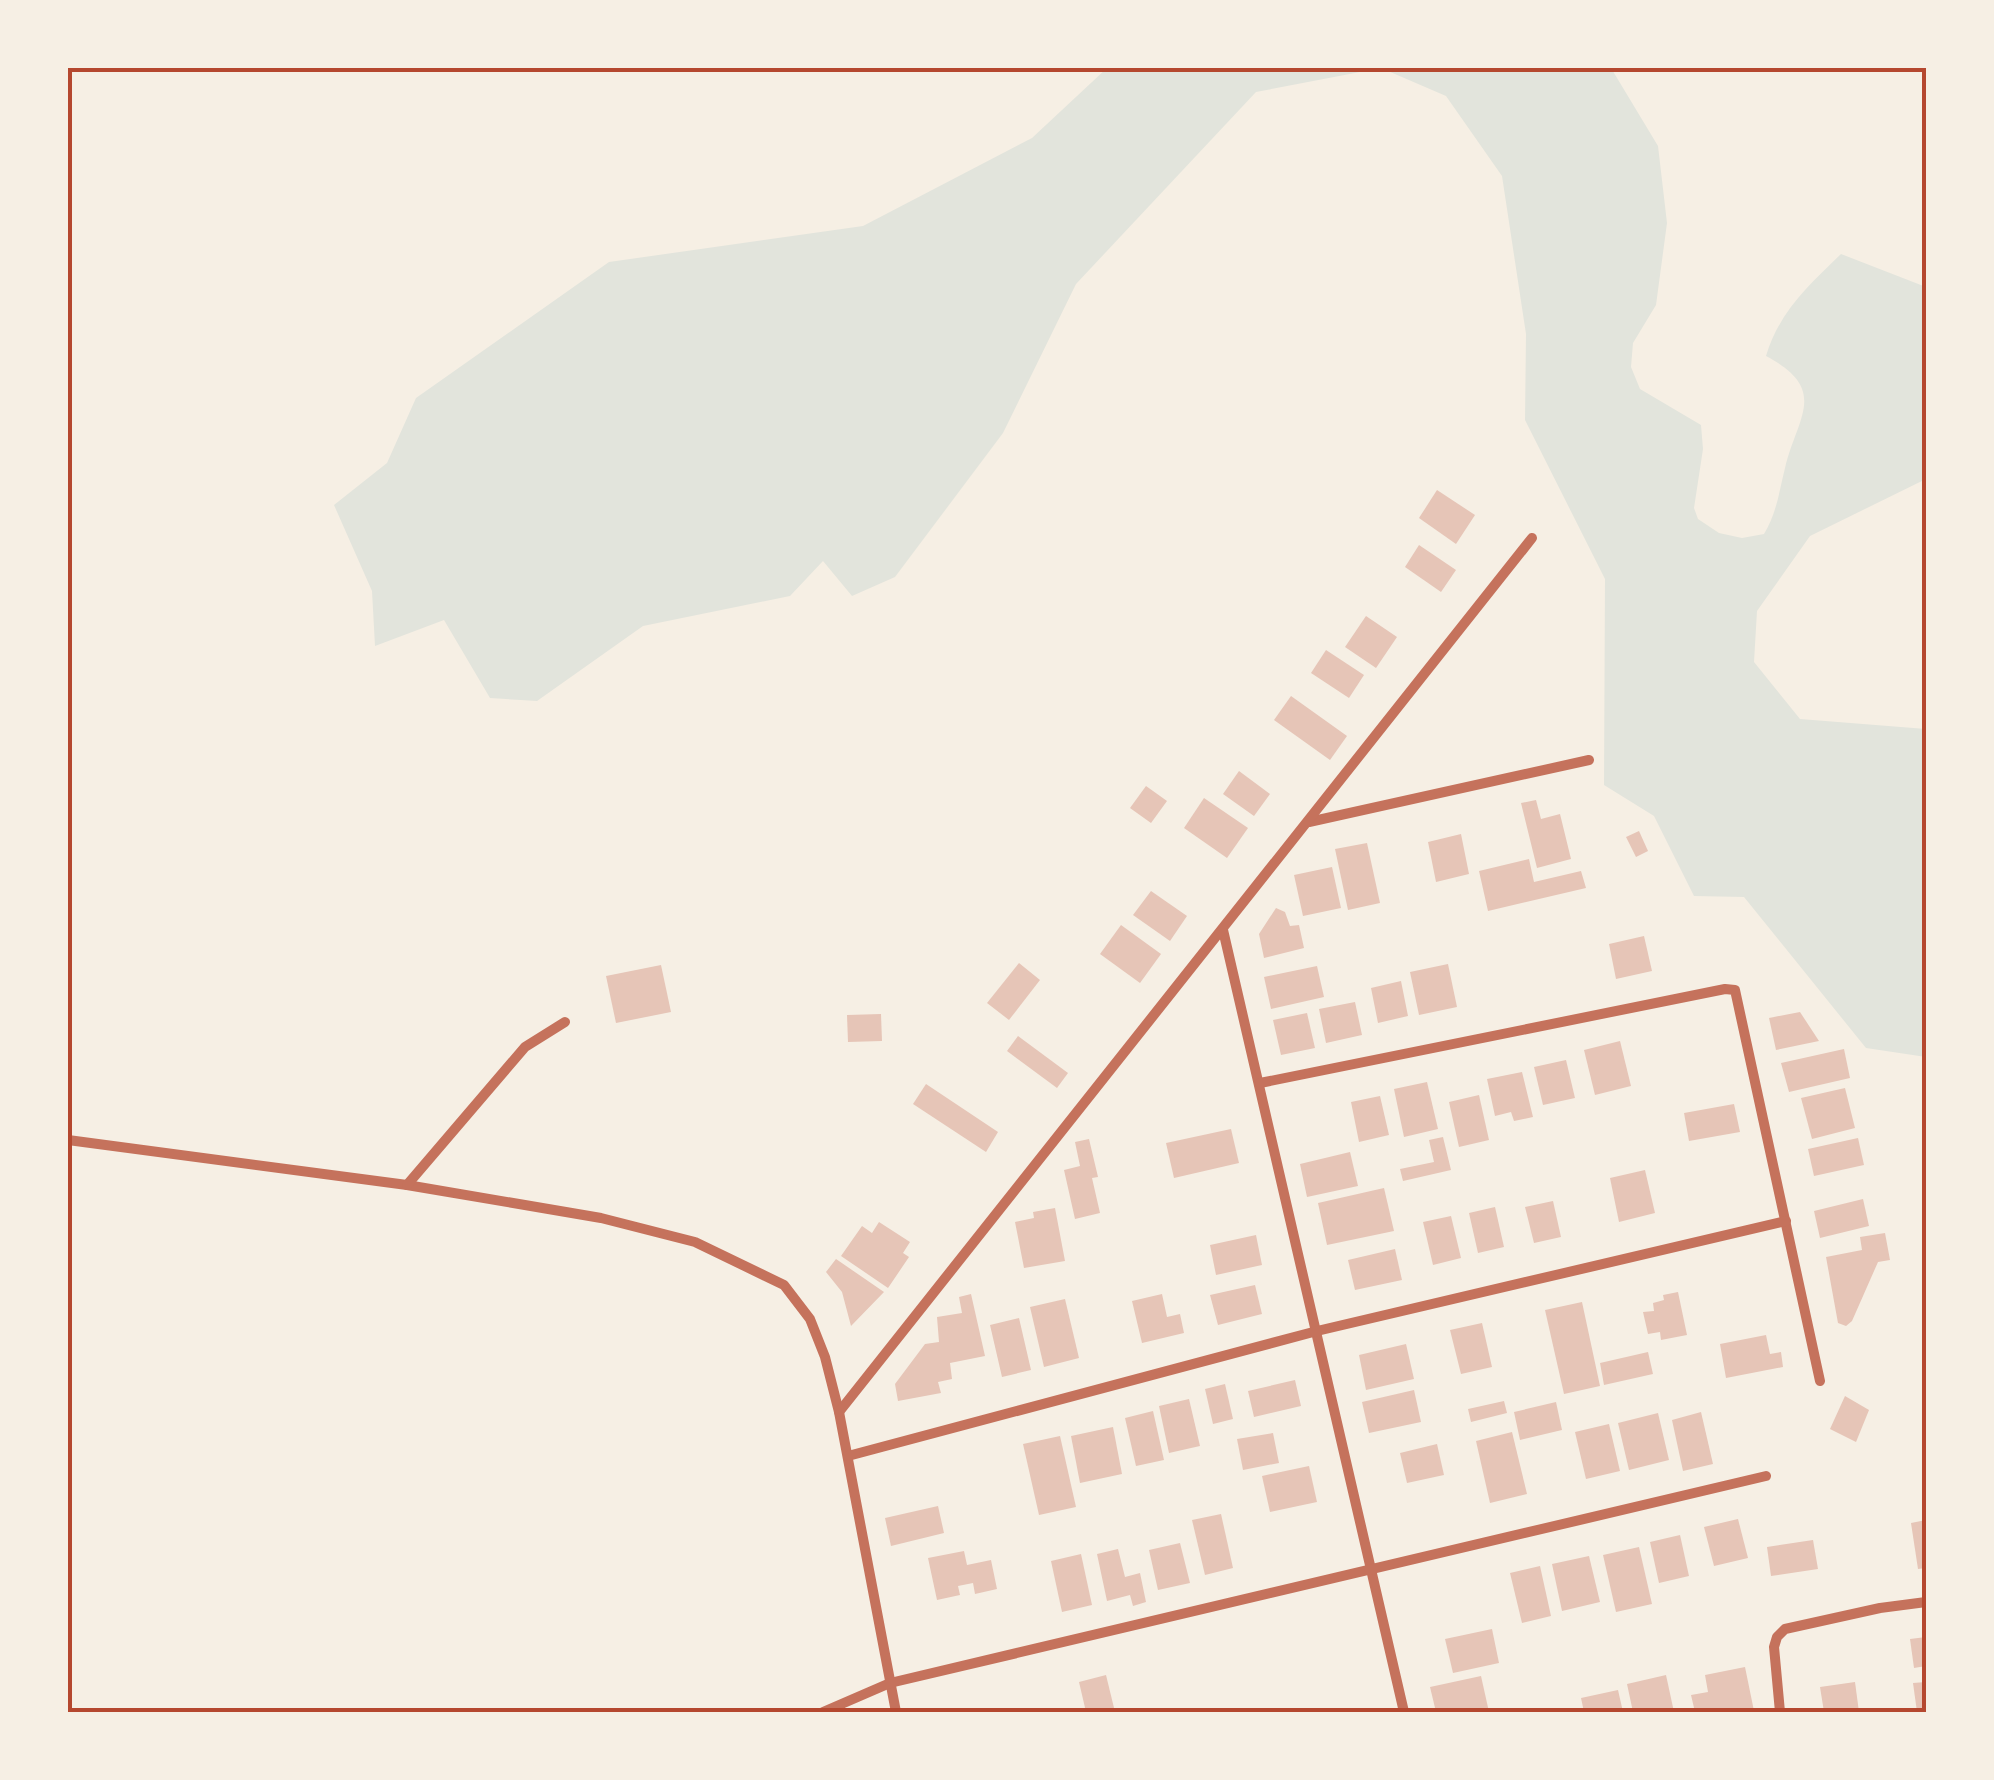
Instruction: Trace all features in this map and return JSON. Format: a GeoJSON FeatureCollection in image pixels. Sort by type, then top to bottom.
{"type":"FeatureCollection","features":[{"type":"Feature","properties":{"kind":"street"},"geometry":{"type":"LineString","coordinates":[[839,1412],[1532,538]]}},
{"type":"Feature","properties":{"kind":"street"},"geometry":{"type":"LineString","coordinates":[[1308,822],[1589,760]]}},
{"type":"Feature","properties":{"kind":"street"},"geometry":{"type":"LineString","coordinates":[[1223,930],[1404,1712]]}},
{"type":"Feature","properties":{"kind":"street"},"geometry":{"type":"LineString","coordinates":[[1260,1083],[1735,990],[1820,1381]]}},
{"type":"Feature","properties":{"kind":"street"},"geometry":{"type":"LineString","coordinates":[[406,1185],[525,1047],[566,1022]]}},
{"type":"Feature","properties":{"kind":"street"},"geometry":{"type":"LineString","coordinates":[[68,1140],[406,1185],[602,1218],[696,1242],[784,1286],[810,1318],[825,1357],[848,1456],[896,1712]]}},
{"type":"Feature","properties":{"kind":"street"},"geometry":{"type":"LineString","coordinates":[[848,1456],[1317,1331],[1786,1221]]}},
{"type":"Feature","properties":{"kind":"street"},"geometry":{"type":"LineString","coordinates":[[823,1712],[890,1683],[1766,1476]]}},
{"type":"Feature","properties":{"kind":"street"},"geometry":{"type":"LineString","coordinates":[[1780,1712],[1774,1647],[1785,1629],[1926,1602]]}},
{"type":"Feature","properties":{"kind":"shaded area"},"geometry":{"type":"Polygon","coordinates":[[[1107,68],[1381,68],[1256,92],[1076,284],[1003,433],[895,577],[852,596],[823,561],[790,596],[643,626],[537,701],[490,698],[444,620],[375,646],[372,591],[334,505],[387,463],[416,398],[609,262],[863,226],[1032,138],[1107,68]]]}},
{"type":"Feature","properties":{"kind":"shaded area"},"geometry":{"type":"Polygon","coordinates":[[[1381,68],[1611,68],[1658,146],[1667,223],[1656,305],[1633,343],[1631,367],[1640,389],[1701,425],[1703,449],[1694,508],[1698,519],[1719,533],[1742,538],[1764,534],[1775,510],[1804,406],[1798,381],[1766,356],[1796,300],[1841,254],[1926,287],[1926,479],[1810,536],[1757,611],[1754,662],[1800,719],[1926,729],[1926,1057],[1866,1048],[1744,897],[1694,896],[1654,816],[1604,785],[1605,579],[1525,420],[1526,334],[1502,176],[1446,96],[1381,68]]]}},
{"type":"Feature","properties":{"kind":"building"},"geometry":{"type":"Polygon","coordinates":[[[1437,490],[1475,515],[1456,544],[1419,518],[1437,490]]]}},
{"type":"Feature","properties":{"kind":"building"},"geometry":{"type":"Polygon","coordinates":[[[1419,545],[1456,570],[1441,592],[1405,567],[1419,545]]]}},
{"type":"Feature","properties":{"kind":"building"},"geometry":{"type":"Polygon","coordinates":[[[1366,616],[1397,637],[1376,668],[1345,647],[1366,616]]]}},
{"type":"Feature","properties":{"kind":"building"},"geometry":{"type":"Polygon","coordinates":[[[1326,650],[1364,675],[1349,698],[1311,673],[1326,650]]]}},
{"type":"Feature","properties":{"kind":"building"},"geometry":{"type":"Polygon","coordinates":[[[1291,696],[1347,736],[1330,760],[1274,720],[1291,696]]]}},
{"type":"Feature","properties":{"kind":"building"},"geometry":{"type":"Polygon","coordinates":[[[1239,771],[1270,794],[1254,816],[1223,794],[1239,771]]]}},
{"type":"Feature","properties":{"kind":"building"},"geometry":{"type":"Polygon","coordinates":[[[1146,786],[1167,801],[1151,823],[1130,808],[1146,786]]]}},
{"type":"Feature","properties":{"kind":"building"},"geometry":{"type":"Polygon","coordinates":[[[1204,798],[1248,828],[1227,858],[1184,828],[1204,798]]]}},
{"type":"Feature","properties":{"kind":"building"},"geometry":{"type":"Polygon","coordinates":[[[1536,800],[1541,819],[1560,814],[1571,859],[1537,868],[1521,803],[1536,800]]]}},
{"type":"Feature","properties":{"kind":"building"},"geometry":{"type":"Polygon","coordinates":[[[1639,831],[1648,851],[1636,857],[1626,837],[1639,831]]]}},
{"type":"Feature","properties":{"kind":"building"},"geometry":{"type":"Polygon","coordinates":[[[1461,834],[1469,874],[1436,882],[1428,842],[1461,834]]]}},
{"type":"Feature","properties":{"kind":"building"},"geometry":{"type":"Polygon","coordinates":[[[1367,843],[1380,903],[1348,910],[1335,849],[1367,843]]]}},
{"type":"Feature","properties":{"kind":"building"},"geometry":{"type":"Polygon","coordinates":[[[1529,859],[1534,882],[1581,871],[1586,888],[1488,911],[1479,871],[1529,859]]]}},
{"type":"Feature","properties":{"kind":"building"},"geometry":{"type":"Polygon","coordinates":[[[1332,867],[1341,908],[1303,916],[1294,875],[1332,867]]]}},
{"type":"Feature","properties":{"kind":"building"},"geometry":{"type":"Polygon","coordinates":[[[1151,891],[1187,916],[1170,941],[1133,915],[1151,891]]]}},
{"type":"Feature","properties":{"kind":"building"},"geometry":{"type":"Polygon","coordinates":[[[1276,908],[1285,912],[1290,926],[1299,925],[1304,948],[1264,958],[1259,934],[1276,908]]]}},
{"type":"Feature","properties":{"kind":"building"},"geometry":{"type":"Polygon","coordinates":[[[1121,925],[1161,954],[1140,983],[1100,954],[1121,925]]]}},
{"type":"Feature","properties":{"kind":"building"},"geometry":{"type":"Polygon","coordinates":[[[1644,936],[1652,971],[1616,979],[1609,944],[1644,936]]]}},
{"type":"Feature","properties":{"kind":"building"},"geometry":{"type":"Polygon","coordinates":[[[1019,963],[1040,980],[1009,1020],[987,1003],[1019,963]]]}},
{"type":"Feature","properties":{"kind":"building"},"geometry":{"type":"Polygon","coordinates":[[[1448,964],[1457,1007],[1419,1015],[1410,972],[1448,964]]]}},
{"type":"Feature","properties":{"kind":"building"},"geometry":{"type":"Polygon","coordinates":[[[661,965],[671,1012],[616,1023],[606,976],[661,965]]]}},
{"type":"Feature","properties":{"kind":"building"},"geometry":{"type":"Polygon","coordinates":[[[1317,966],[1324,997],[1271,1009],[1264,977],[1317,966]]]}},
{"type":"Feature","properties":{"kind":"building"},"geometry":{"type":"Polygon","coordinates":[[[1401,981],[1408,1016],[1378,1023],[1371,988],[1401,981]]]}},
{"type":"Feature","properties":{"kind":"building"},"geometry":{"type":"Polygon","coordinates":[[[1355,1002],[1362,1035],[1326,1043],[1319,1009],[1355,1002]]]}},
{"type":"Feature","properties":{"kind":"building"},"geometry":{"type":"Polygon","coordinates":[[[1800,1012],[1819,1041],[1776,1050],[1769,1018],[1800,1012]]]}},
{"type":"Feature","properties":{"kind":"building"},"geometry":{"type":"Polygon","coordinates":[[[1307,1013],[1315,1048],[1281,1055],[1273,1020],[1307,1013]]]}},
{"type":"Feature","properties":{"kind":"building"},"geometry":{"type":"Polygon","coordinates":[[[881,1014],[882,1041],[848,1042],[847,1015],[881,1014]]]}},
{"type":"Feature","properties":{"kind":"building"},"geometry":{"type":"Polygon","coordinates":[[[1018,1036],[1068,1073],[1057,1088],[1007,1051],[1018,1036]]]}},
{"type":"Feature","properties":{"kind":"building"},"geometry":{"type":"Polygon","coordinates":[[[1620,1041],[1631,1086],[1595,1095],[1584,1050],[1620,1041]]]}},
{"type":"Feature","properties":{"kind":"building"},"geometry":{"type":"Polygon","coordinates":[[[1844,1049],[1850,1078],[1789,1092],[1781,1063],[1844,1049]]]}},
{"type":"Feature","properties":{"kind":"building"},"geometry":{"type":"Polygon","coordinates":[[[1566,1060],[1575,1098],[1543,1105],[1534,1067],[1566,1060]]]}},
{"type":"Feature","properties":{"kind":"building"},"geometry":{"type":"Polygon","coordinates":[[[1522,1072],[1533,1117],[1514,1121],[1511,1112],[1495,1116],[1487,1079],[1522,1072]]]}},
{"type":"Feature","properties":{"kind":"building"},"geometry":{"type":"Polygon","coordinates":[[[1427,1082],[1438,1129],[1404,1137],[1394,1089],[1427,1082]]]}},
{"type":"Feature","properties":{"kind":"building"},"geometry":{"type":"Polygon","coordinates":[[[926,1084],[998,1132],[986,1152],[913,1104],[926,1084]]]}},
{"type":"Feature","properties":{"kind":"building"},"geometry":{"type":"Polygon","coordinates":[[[1845,1088],[1855,1128],[1812,1139],[1801,1098],[1845,1088]]]}},
{"type":"Feature","properties":{"kind":"building"},"geometry":{"type":"Polygon","coordinates":[[[1479,1095],[1489,1140],[1459,1147],[1449,1102],[1479,1095]]]}},
{"type":"Feature","properties":{"kind":"building"},"geometry":{"type":"Polygon","coordinates":[[[1380,1096],[1389,1135],[1359,1142],[1351,1102],[1380,1096]]]}},
{"type":"Feature","properties":{"kind":"building"},"geometry":{"type":"Polygon","coordinates":[[[1734,1104],[1740,1132],[1689,1141],[1684,1113],[1734,1104]]]}},
{"type":"Feature","properties":{"kind":"building"},"geometry":{"type":"Polygon","coordinates":[[[1231,1129],[1239,1163],[1174,1178],[1166,1143],[1231,1129]]]}},
{"type":"Feature","properties":{"kind":"building"},"geometry":{"type":"Polygon","coordinates":[[[1443,1137],[1451,1170],[1403,1181],[1400,1169],[1434,1162],[1429,1140],[1443,1137]]]}},
{"type":"Feature","properties":{"kind":"building"},"geometry":{"type":"Polygon","coordinates":[[[1858,1138],[1864,1165],[1814,1176],[1808,1149],[1858,1138]]]}},
{"type":"Feature","properties":{"kind":"building"},"geometry":{"type":"Polygon","coordinates":[[[1089,1139],[1098,1177],[1092,1178],[1100,1213],[1075,1219],[1064,1170],[1080,1166],[1075,1142],[1089,1139]]]}},
{"type":"Feature","properties":{"kind":"building"},"geometry":{"type":"Polygon","coordinates":[[[1350,1152],[1358,1186],[1307,1197],[1300,1164],[1350,1152]]]}},
{"type":"Feature","properties":{"kind":"building"},"geometry":{"type":"Polygon","coordinates":[[[1645,1170],[1655,1213],[1619,1222],[1610,1178],[1645,1170]]]}},
{"type":"Feature","properties":{"kind":"building"},"geometry":{"type":"Polygon","coordinates":[[[1384,1188],[1394,1231],[1327,1245],[1318,1203],[1384,1188]]]}},
{"type":"Feature","properties":{"kind":"building"},"geometry":{"type":"Polygon","coordinates":[[[1863,1199],[1869,1226],[1820,1238],[1814,1211],[1863,1199]]]}},
{"type":"Feature","properties":{"kind":"building"},"geometry":{"type":"Polygon","coordinates":[[[1553,1201],[1561,1237],[1534,1243],[1525,1207],[1553,1201]]]}},
{"type":"Feature","properties":{"kind":"building"},"geometry":{"type":"Polygon","coordinates":[[[1495,1207],[1504,1247],[1478,1253],[1469,1213],[1495,1207]]]}},
{"type":"Feature","properties":{"kind":"building"},"geometry":{"type":"Polygon","coordinates":[[[1055,1208],[1065,1261],[1024,1268],[1015,1222],[1034,1218],[1033,1212],[1055,1208]]]}},
{"type":"Feature","properties":{"kind":"building"},"geometry":{"type":"Polygon","coordinates":[[[1451,1216],[1461,1258],[1433,1265],[1423,1222],[1451,1216]]]}},
{"type":"Feature","properties":{"kind":"building"},"geometry":{"type":"Polygon","coordinates":[[[879,1222],[910,1242],[903,1253],[909,1257],[888,1288],[841,1256],[862,1226],[872,1233],[879,1222]]]}},
{"type":"Feature","properties":{"kind":"building"},"geometry":{"type":"Polygon","coordinates":[[[1885,1233],[1890,1260],[1878,1262],[1852,1321],[1846,1326],[1838,1323],[1826,1257],[1862,1250],[1860,1237],[1885,1233]]]}},
{"type":"Feature","properties":{"kind":"building"},"geometry":{"type":"Polygon","coordinates":[[[1256,1235],[1262,1265],[1216,1275],[1210,1245],[1256,1235]]]}},
{"type":"Feature","properties":{"kind":"building"},"geometry":{"type":"Polygon","coordinates":[[[1395,1249],[1402,1280],[1355,1290],[1348,1260],[1395,1249]]]}},
{"type":"Feature","properties":{"kind":"building"},"geometry":{"type":"Polygon","coordinates":[[[836,1259],[884,1292],[851,1326],[842,1292],[826,1272],[836,1259]]]}},
{"type":"Feature","properties":{"kind":"building"},"geometry":{"type":"Polygon","coordinates":[[[1255,1285],[1262,1314],[1218,1325],[1210,1295],[1255,1285]]]}},
{"type":"Feature","properties":{"kind":"building"},"geometry":{"type":"Polygon","coordinates":[[[1678,1292],[1687,1335],[1661,1340],[1660,1332],[1648,1334],[1643,1312],[1654,1311],[1653,1303],[1664,1300],[1663,1295],[1678,1292]]]}},
{"type":"Feature","properties":{"kind":"building"},"geometry":{"type":"Polygon","coordinates":[[[971,1294],[985,1356],[950,1363],[952,1379],[938,1382],[941,1393],[898,1401],[895,1384],[925,1344],[939,1342],[937,1317],[962,1313],[959,1297],[971,1294]]]}},
{"type":"Feature","properties":{"kind":"building"},"geometry":{"type":"Polygon","coordinates":[[[1162,1294],[1167,1317],[1180,1314],[1184,1333],[1142,1343],[1132,1301],[1162,1294]]]}},
{"type":"Feature","properties":{"kind":"building"},"geometry":{"type":"Polygon","coordinates":[[[1065,1299],[1079,1358],[1044,1367],[1030,1307],[1065,1299]]]}},
{"type":"Feature","properties":{"kind":"building"},"geometry":{"type":"Polygon","coordinates":[[[1582,1302],[1600,1386],[1564,1394],[1545,1310],[1582,1302]]]}},
{"type":"Feature","properties":{"kind":"building"},"geometry":{"type":"Polygon","coordinates":[[[1019,1318],[1031,1370],[1002,1377],[990,1325],[1019,1318]]]}},
{"type":"Feature","properties":{"kind":"building"},"geometry":{"type":"Polygon","coordinates":[[[1482,1323],[1492,1367],[1461,1374],[1450,1330],[1482,1323]]]}},
{"type":"Feature","properties":{"kind":"building"},"geometry":{"type":"Polygon","coordinates":[[[1766,1335],[1770,1354],[1781,1352],[1783,1367],[1726,1378],[1720,1344],[1766,1335]]]}},
{"type":"Feature","properties":{"kind":"building"},"geometry":{"type":"Polygon","coordinates":[[[1406,1344],[1414,1379],[1366,1390],[1359,1355],[1406,1344]]]}},
{"type":"Feature","properties":{"kind":"building"},"geometry":{"type":"Polygon","coordinates":[[[1648,1352],[1653,1374],[1604,1385],[1600,1363],[1648,1352]]]}},
{"type":"Feature","properties":{"kind":"building"},"geometry":{"type":"Polygon","coordinates":[[[1295,1380],[1301,1406],[1254,1417],[1248,1391],[1295,1380]]]}},
{"type":"Feature","properties":{"kind":"building"},"geometry":{"type":"Polygon","coordinates":[[[1225,1384],[1233,1419],[1213,1424],[1205,1389],[1225,1384]]]}},
{"type":"Feature","properties":{"kind":"building"},"geometry":{"type":"Polygon","coordinates":[[[1414,1390],[1421,1422],[1369,1433],[1362,1402],[1414,1390]]]}},
{"type":"Feature","properties":{"kind":"building"},"geometry":{"type":"Polygon","coordinates":[[[1845,1396],[1869,1410],[1856,1442],[1830,1429],[1845,1396]]]}},
{"type":"Feature","properties":{"kind":"building"},"geometry":{"type":"Polygon","coordinates":[[[1189,1399],[1200,1446],[1169,1453],[1159,1406],[1189,1399]]]}},
{"type":"Feature","properties":{"kind":"building"},"geometry":{"type":"Polygon","coordinates":[[[1504,1401],[1507,1413],[1471,1422],[1468,1409],[1504,1401]]]}},
{"type":"Feature","properties":{"kind":"building"},"geometry":{"type":"Polygon","coordinates":[[[1556,1402],[1562,1430],[1520,1440],[1514,1412],[1556,1402]]]}},
{"type":"Feature","properties":{"kind":"building"},"geometry":{"type":"Polygon","coordinates":[[[1153,1411],[1164,1460],[1136,1466],[1125,1418],[1153,1411]]]}},
{"type":"Feature","properties":{"kind":"building"},"geometry":{"type":"Polygon","coordinates":[[[1701,1412],[1713,1464],[1683,1471],[1672,1420],[1701,1412]]]}},
{"type":"Feature","properties":{"kind":"building"},"geometry":{"type":"Polygon","coordinates":[[[1658,1413],[1669,1460],[1629,1470],[1618,1423],[1658,1413]]]}},
{"type":"Feature","properties":{"kind":"building"},"geometry":{"type":"Polygon","coordinates":[[[1609,1424],[1620,1471],[1586,1479],[1575,1432],[1609,1424]]]}},
{"type":"Feature","properties":{"kind":"building"},"geometry":{"type":"Polygon","coordinates":[[[1113,1427],[1122,1474],[1080,1483],[1071,1436],[1113,1427]]]}},
{"type":"Feature","properties":{"kind":"building"},"geometry":{"type":"Polygon","coordinates":[[[1512,1432],[1527,1494],[1490,1503],[1476,1441],[1512,1432]]]}},
{"type":"Feature","properties":{"kind":"building"},"geometry":{"type":"Polygon","coordinates":[[[1273,1433],[1279,1463],[1243,1470],[1237,1439],[1273,1433]]]}},
{"type":"Feature","properties":{"kind":"building"},"geometry":{"type":"Polygon","coordinates":[[[1060,1436],[1076,1507],[1039,1515],[1023,1444],[1060,1436]]]}},
{"type":"Feature","properties":{"kind":"building"},"geometry":{"type":"Polygon","coordinates":[[[1437,1444],[1444,1475],[1407,1483],[1400,1453],[1437,1444]]]}},
{"type":"Feature","properties":{"kind":"building"},"geometry":{"type":"Polygon","coordinates":[[[1309,1466],[1317,1502],[1270,1512],[1262,1476],[1309,1466]]]}},
{"type":"Feature","properties":{"kind":"building"},"geometry":{"type":"Polygon","coordinates":[[[938,1506],[944,1533],[891,1546],[885,1518],[938,1506]]]}},
{"type":"Feature","properties":{"kind":"building"},"geometry":{"type":"Polygon","coordinates":[[[1221,1514],[1233,1568],[1205,1575],[1192,1520],[1221,1514]]]}},
{"type":"Feature","properties":{"kind":"building"},"geometry":{"type":"Polygon","coordinates":[[[1738,1519],[1748,1558],[1714,1566],[1704,1527],[1738,1519]]]}},
{"type":"Feature","properties":{"kind":"building"},"geometry":{"type":"Polygon","coordinates":[[[1926,1520],[1926,1568],[1918,1569],[1911,1523],[1926,1520]]]}},
{"type":"Feature","properties":{"kind":"building"},"geometry":{"type":"Polygon","coordinates":[[[1680,1535],[1689,1576],[1659,1583],[1650,1542],[1680,1535]]]}},
{"type":"Feature","properties":{"kind":"building"},"geometry":{"type":"Polygon","coordinates":[[[1813,1540],[1818,1569],[1771,1576],[1767,1547],[1813,1540]]]}},
{"type":"Feature","properties":{"kind":"building"},"geometry":{"type":"Polygon","coordinates":[[[1180,1543],[1190,1583],[1158,1590],[1149,1550],[1180,1543]]]}},
{"type":"Feature","properties":{"kind":"building"},"geometry":{"type":"Polygon","coordinates":[[[1639,1547],[1652,1604],[1616,1612],[1603,1555],[1639,1547]]]}},
{"type":"Feature","properties":{"kind":"building"},"geometry":{"type":"Polygon","coordinates":[[[1118,1549],[1125,1577],[1140,1573],[1146,1602],[1133,1606],[1130,1595],[1107,1601],[1097,1554],[1118,1549]]]}},
{"type":"Feature","properties":{"kind":"building"},"geometry":{"type":"Polygon","coordinates":[[[964,1551],[967,1565],[991,1560],[997,1589],[975,1594],[973,1583],[958,1586],[960,1595],[937,1600],[928,1558],[964,1551]]]}},
{"type":"Feature","properties":{"kind":"building"},"geometry":{"type":"Polygon","coordinates":[[[1081,1554],[1092,1605],[1062,1612],[1051,1561],[1081,1554]]]}},
{"type":"Feature","properties":{"kind":"building"},"geometry":{"type":"Polygon","coordinates":[[[1589,1556],[1600,1602],[1562,1611],[1552,1564],[1589,1556]]]}},
{"type":"Feature","properties":{"kind":"building"},"geometry":{"type":"Polygon","coordinates":[[[1540,1566],[1551,1616],[1522,1623],[1510,1573],[1540,1566]]]}},
{"type":"Feature","properties":{"kind":"building"},"geometry":{"type":"Polygon","coordinates":[[[1492,1629],[1499,1663],[1453,1673],[1445,1639],[1492,1629]]]}},
{"type":"Feature","properties":{"kind":"building"},"geometry":{"type":"Polygon","coordinates":[[[1926,1637],[1926,1666],[1914,1668],[1910,1639],[1926,1637]]]}},
{"type":"Feature","properties":{"kind":"building"},"geometry":{"type":"Polygon","coordinates":[[[1745,1667],[1754,1711],[1695,1712],[1691,1695],[1708,1692],[1705,1675],[1745,1667]]]}},
{"type":"Feature","properties":{"kind":"building"},"geometry":{"type":"Polygon","coordinates":[[[1106,1675],[1115,1712],[1086,1712],[1079,1682],[1106,1675]]]}},
{"type":"Feature","properties":{"kind":"building"},"geometry":{"type":"Polygon","coordinates":[[[1666,1675],[1674,1712],[1633,1712],[1627,1684],[1666,1675]]]}},
{"type":"Feature","properties":{"kind":"building"},"geometry":{"type":"Polygon","coordinates":[[[1481,1676],[1489,1712],[1436,1712],[1430,1687],[1481,1676]]]}},
{"type":"Feature","properties":{"kind":"building"},"geometry":{"type":"Polygon","coordinates":[[[1855,1682],[1859,1712],[1824,1712],[1820,1687],[1855,1682]]]}},
{"type":"Feature","properties":{"kind":"building"},"geometry":{"type":"Polygon","coordinates":[[[1926,1682],[1926,1712],[1917,1712],[1913,1683],[1926,1682]]]}},
{"type":"Feature","properties":{"kind":"building"},"geometry":{"type":"Polygon","coordinates":[[[1618,1690],[1623,1712],[1584,1712],[1581,1698],[1618,1690]]]}}]}
